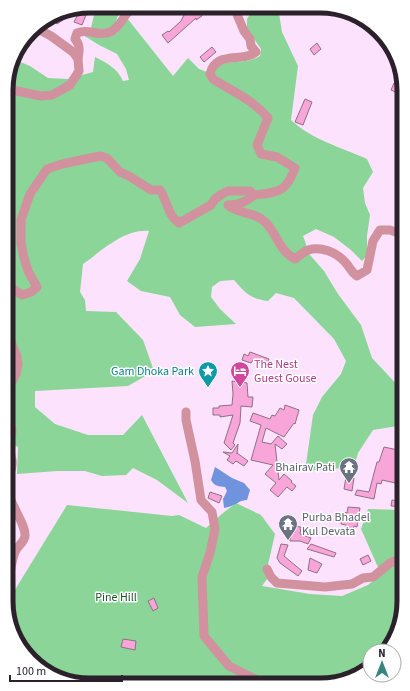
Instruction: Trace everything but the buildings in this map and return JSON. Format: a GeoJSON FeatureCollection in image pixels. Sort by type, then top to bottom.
{"type":"FeatureCollection","features":[{"type":"Feature","properties":{"kind":"street"},"geometry":{"type":"LineString","coordinates":[[13,90],[41,96],[61,91],[70,85],[79,71],[78,60],[80,50],[79,43],[75,39],[77,33],[84,30],[97,34],[111,31],[116,28],[127,13]]}},
{"type":"Feature","properties":{"kind":"street"},"geometry":{"type":"LineString","coordinates":[[236,13],[250,39],[251,46],[256,52],[252,55],[237,57],[216,63],[211,68],[210,74],[213,80],[255,105],[268,118],[257,145],[261,154],[277,157],[295,168],[291,179],[286,186],[276,192],[254,195],[249,199],[234,205],[228,205],[231,209],[257,215],[265,222],[283,250],[289,256],[295,259],[307,250],[322,249],[335,254],[346,263],[352,272],[357,276],[367,270],[373,241],[380,230],[390,230],[397,232]]}},
{"type":"Feature","properties":{"kind":"street"},"geometry":{"type":"LineString","coordinates":[[41,31],[73,52],[78,60]]}},
{"type":"Feature","properties":{"kind":"street"},"geometry":{"type":"LineString","coordinates":[[13,290],[22,295],[32,292],[37,287],[28,271],[20,243],[21,220],[30,194],[47,169],[62,164],[100,156],[107,158],[120,172],[151,190],[160,190],[171,214],[179,223],[207,208],[215,199],[228,191],[250,191],[254,195]]}},
{"type":"Feature","properties":{"kind":"street"},"geometry":{"type":"LineString","coordinates":[[13,347],[18,365],[13,380]]}},
{"type":"Feature","properties":{"kind":"street"},"geometry":{"type":"LineString","coordinates":[[186,412],[186,420],[195,461],[201,500],[212,512],[215,529],[202,577],[204,636],[229,666],[255,678]]}},
{"type":"Feature","properties":{"kind":"street"},"geometry":{"type":"LineString","coordinates":[[13,506],[22,523],[25,534],[24,542],[16,549],[13,557]]}},
{"type":"Feature","properties":{"kind":"street"},"geometry":{"type":"LineString","coordinates":[[267,569],[271,577],[277,583],[325,587],[352,584],[363,578],[373,577],[390,563],[397,560]]}},
{"type":"Feature","properties":{"kind":"green space"},"geometry":{"type":"Polygon","coordinates":[[[95,13],[121,13],[117,17],[116,25],[104,32],[91,28],[95,13]]]}},
{"type":"Feature","properties":{"kind":"green space"},"geometry":{"type":"Polygon","coordinates":[[[250,13],[279,13],[282,32],[298,66],[291,120],[299,127],[317,138],[367,159],[373,172],[363,188],[365,203],[370,215],[367,236],[367,255],[362,261],[334,237],[316,229],[303,236],[310,255],[324,271],[338,294],[361,325],[372,358],[397,385],[397,426],[373,430],[358,453],[354,467],[305,471],[313,415],[322,397],[341,374],[346,361],[334,339],[294,298],[276,293],[268,301],[257,299],[245,292],[234,280],[220,281],[212,287],[211,297],[220,309],[236,324],[195,327],[180,315],[170,297],[141,291],[127,281],[140,259],[149,231],[140,231],[122,237],[83,264],[80,292],[85,300],[86,311],[116,312],[143,340],[154,371],[128,386],[35,391],[35,407],[55,424],[88,435],[123,435],[142,415],[188,503],[157,480],[133,468],[126,475],[102,476],[85,471],[57,471],[17,474],[18,447],[13,444],[13,90],[18,61],[30,66],[48,78],[68,79],[93,72],[95,57],[115,69],[123,81],[129,80],[126,69],[117,54],[83,35],[107,37],[117,33],[127,18],[173,76],[188,58],[199,69],[207,72],[220,65],[246,61],[260,56],[261,49],[247,29],[247,19],[250,13]]]}},
{"type":"Feature","properties":{"kind":"green space","name":"Pine Hill"},"geometry":{"type":"Polygon","coordinates":[[[236,503],[261,515],[275,534],[267,569],[269,576],[262,586],[310,594],[342,596],[368,585],[381,574],[361,529],[368,509],[397,510],[397,606],[396,616],[387,640],[385,643],[362,643],[362,666],[335,677],[90,678],[70,675],[51,668],[35,656],[23,640],[14,616],[13,593],[67,505],[172,516],[179,515],[206,528],[236,503]]]}},
{"type":"Feature","properties":{"kind":"water"},"geometry":{"type":"Polygon","coordinates":[[[215,467],[232,478],[244,483],[250,490],[247,500],[224,508],[223,499],[227,491],[225,487],[216,485],[211,480],[215,467]]]}},
{"type":"Feature","properties":{"kind":"place","name":"Gam Dhoka Park"},"geometry":{"type":"Point","coordinates":[208,388]}},
{"type":"Feature","properties":{"kind":"place","name":"The Nest Guest Gouse"},"geometry":{"type":"Point","coordinates":[240,388]}},
{"type":"Feature","properties":{"kind":"place","name":"Bhairav Pati"},"geometry":{"type":"Point","coordinates":[349,484]}},
{"type":"Feature","properties":{"kind":"place","name":"Purba Bhadel Kul Devata"},"geometry":{"type":"Point","coordinates":[288,541]}}]}
